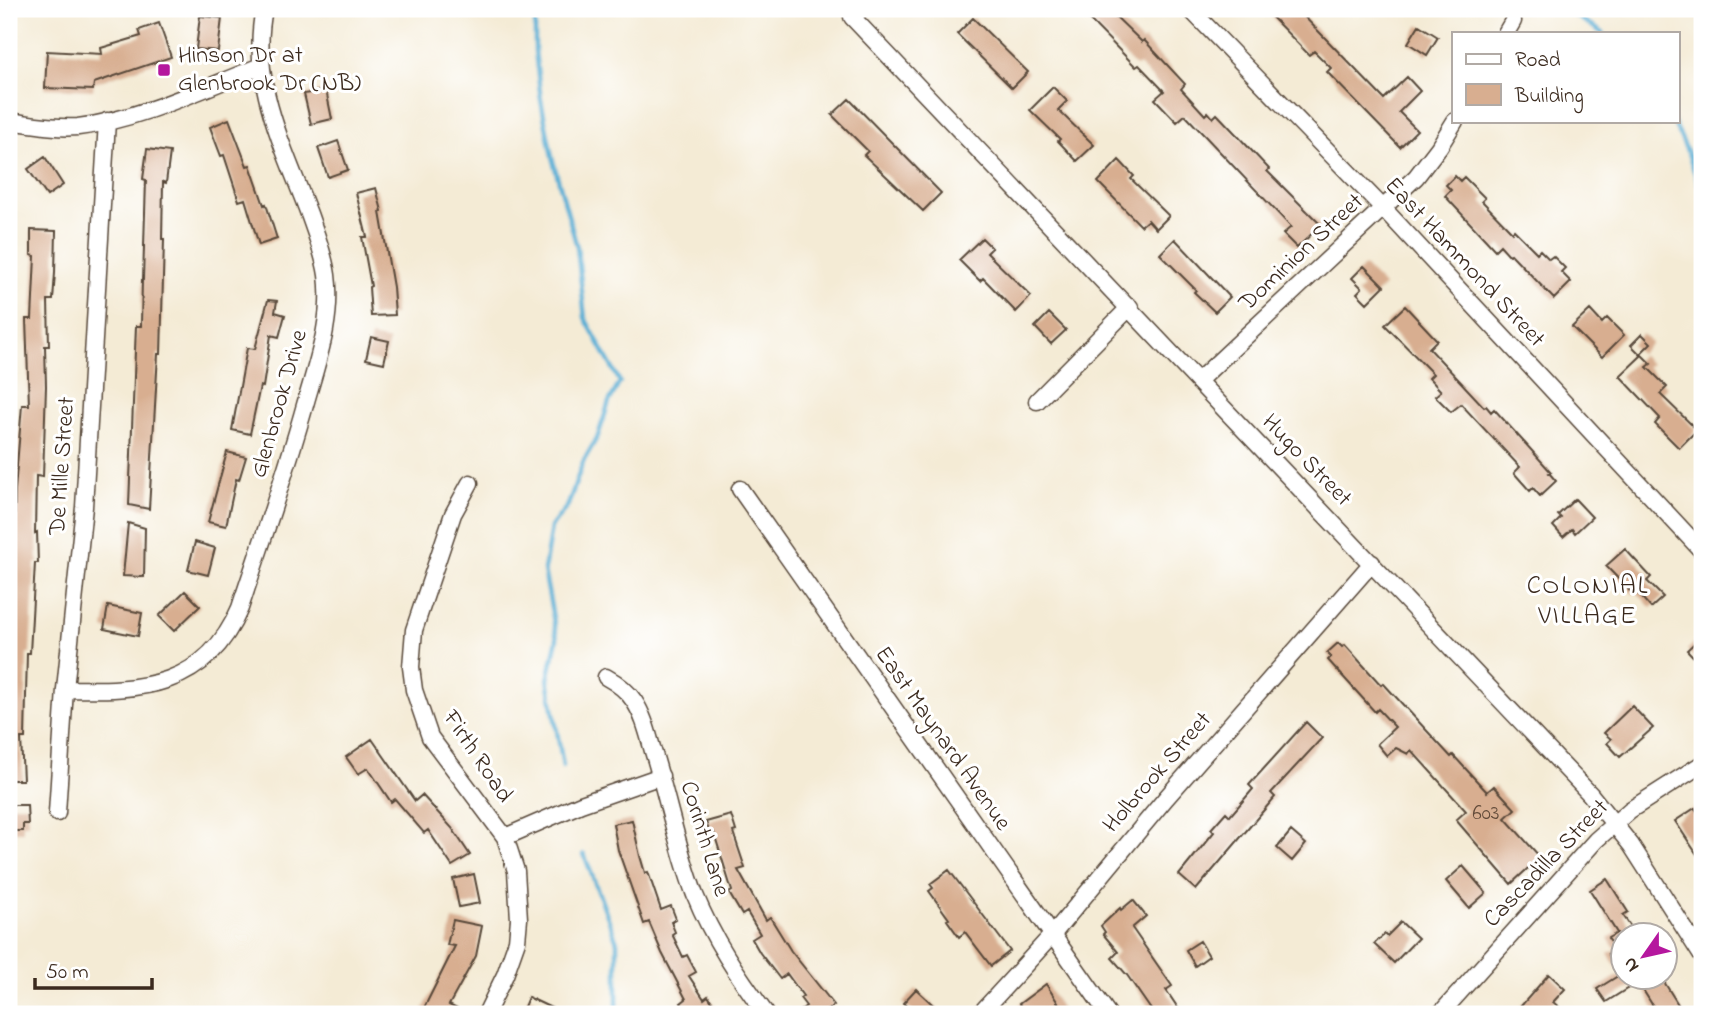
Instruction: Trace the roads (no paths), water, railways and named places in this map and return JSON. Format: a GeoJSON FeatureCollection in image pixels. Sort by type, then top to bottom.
{"type":"FeatureCollection","features":[{"type":"Feature","properties":{"kind":"street","name":"Glenbrook Drive"},"geometry":{"type":"LineString","coordinates":[[65,689],[136,689],[161,684],[183,675],[210,654],[225,637],[240,608],[292,452],[326,332],[329,289],[321,247],[274,124],[262,84],[264,9]]}},
{"type":"Feature","properties":{"kind":"street","name":"East Hammond Street"},"geometry":{"type":"LineString","coordinates":[[1190,9],[1384,209],[1702,551]]}},
{"type":"Feature","properties":{"kind":"street","name":"Hugo Street"},"geometry":{"type":"LineString","coordinates":[[857,13],[1130,307],[1590,794],[1631,845],[1702,956]]}},
{"type":"Feature","properties":{"kind":"street"},"geometry":{"type":"LineString","coordinates":[[9,121],[76,127],[107,121],[166,103],[261,66]]}},
{"type":"Feature","properties":{"kind":"street","name":"De Mille Street"},"geometry":{"type":"LineString","coordinates":[[57,813],[65,689],[84,507],[107,121]]}},
{"type":"Feature","properties":{"kind":"street","name":"Dominion Street"},"geometry":{"type":"LineString","coordinates":[[1199,380],[1416,177],[1454,122]]}},
{"type":"Feature","properties":{"kind":"street"},"geometry":{"type":"LineString","coordinates":[[1037,401],[1130,307]]}},
{"type":"Feature","properties":{"kind":"street","name":"Firth Road"},"geometry":{"type":"LineString","coordinates":[[470,483],[453,514],[414,630],[411,667],[418,702],[430,737],[505,837],[516,871],[517,941],[505,975],[486,1014]]}},
{"type":"Feature","properties":{"kind":"street","name":"East Maynard Avenue"},"geometry":{"type":"LineString","coordinates":[[740,489],[1108,1014]]}},
{"type":"Feature","properties":{"kind":"street","name":"Holbrook Street"},"geometry":{"type":"LineString","coordinates":[[980,1014],[1053,934],[1166,798],[1372,563]]}},
{"type":"Feature","properties":{"kind":"street","name":"Corinth Lane"},"geometry":{"type":"LineString","coordinates":[[606,677],[622,688],[635,702],[642,715],[683,860],[714,938],[766,1014]]}},
{"type":"Feature","properties":{"kind":"street","name":"Cascadilla Street"},"geometry":{"type":"LineString","coordinates":[[1440,1014],[1596,839],[1630,810],[1702,764]]}},
{"type":"Feature","properties":{"kind":"street"},"geometry":{"type":"LineString","coordinates":[[505,837],[581,804],[661,776]]}},
{"type":"Feature","properties":{"kind":"waterway"},"geometry":{"type":"LineString","coordinates":[[535,9],[535,51],[541,100],[552,157],[577,247],[585,318],[620,382],[609,402],[598,436],[583,462],[568,505],[551,527],[544,570],[557,639],[548,679],[563,766]]}},
{"type":"Feature","properties":{"kind":"waterway"},"geometry":{"type":"LineString","coordinates":[[1565,9],[1601,32]]}},
{"type":"Feature","properties":{"kind":"waterway"},"geometry":{"type":"LineString","coordinates":[[1673,122],[1702,193]]}},
{"type":"Feature","properties":{"kind":"waterway"},"geometry":{"type":"LineString","coordinates":[[584,854],[617,942],[617,1014]]}},
{"type":"Feature","properties":{"kind":"place","name":"Hinson Dr at Glenbrook Dr (NB)"},"geometry":{"type":"Point","coordinates":[164,70]}},
{"type":"Feature","properties":{"kind":"district","name":"COLONIAL VILLAGE"},"geometry":{"type":"Point","coordinates":[1588,602]}}]}
